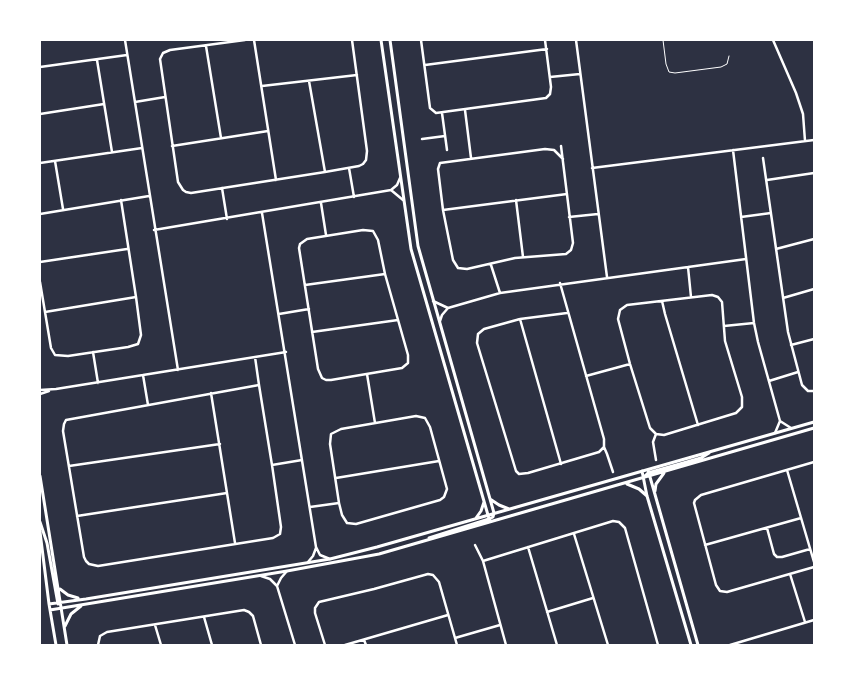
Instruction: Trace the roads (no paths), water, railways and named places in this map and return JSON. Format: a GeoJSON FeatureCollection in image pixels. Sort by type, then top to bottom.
{"type":"FeatureCollection","features":[{"type":"Feature","properties":{"kind":"street"},"geometry":{"type":"LineString","coordinates":[[125,40],[178,370]]}},
{"type":"Feature","properties":{"kind":"street"},"geometry":{"type":"LineString","coordinates":[[245,40],[170,50],[161,56],[159,62],[172,146],[178,182],[183,190],[191,193],[349,168],[363,164],[366,160],[367,151],[352,40]]}},
{"type":"Feature","properties":{"kind":"street"},"geometry":{"type":"LineString","coordinates":[[254,40],[276,180]]}},
{"type":"Feature","properties":{"kind":"street"},"geometry":{"type":"LineString","coordinates":[[381,40],[400,178],[414,259],[489,519]]}},
{"type":"Feature","properties":{"kind":"street"},"geometry":{"type":"LineString","coordinates":[[390,40],[417,238],[494,513]]}},
{"type":"Feature","properties":{"kind":"street"},"geometry":{"type":"LineString","coordinates":[[421,40],[430,108],[433,112],[442,113],[542,100],[550,94],[550,77],[545,40]]}},
{"type":"Feature","properties":{"kind":"street"},"geometry":{"type":"LineString","coordinates":[[576,40],[607,277]]}},
{"type":"Feature","properties":{"kind":"street"},"geometry":{"type":"LineString","coordinates":[[772,40],[796,93],[802,114],[805,141]]}},
{"type":"Feature","properties":{"kind":"street"},"geometry":{"type":"LineString","coordinates":[[206,45],[221,138]]}},
{"type":"Feature","properties":{"kind":"street"},"geometry":{"type":"LineString","coordinates":[[424,65],[547,50]]}},
{"type":"Feature","properties":{"kind":"street"},"geometry":{"type":"LineString","coordinates":[[40,67],[128,55]]}},
{"type":"Feature","properties":{"kind":"street"},"geometry":{"type":"LineString","coordinates":[[97,60],[112,152]]}},
{"type":"Feature","properties":{"kind":"street"},"geometry":{"type":"LineString","coordinates":[[550,77],[580,74]]}},
{"type":"Feature","properties":{"kind":"street"},"geometry":{"type":"LineString","coordinates":[[262,86],[357,75]]}},
{"type":"Feature","properties":{"kind":"street"},"geometry":{"type":"LineString","coordinates":[[309,80],[325,172]]}},
{"type":"Feature","properties":{"kind":"street"},"geometry":{"type":"LineString","coordinates":[[135,102],[165,97]]}},
{"type":"Feature","properties":{"kind":"street"},"geometry":{"type":"LineString","coordinates":[[40,114],[104,104]]}},
{"type":"Feature","properties":{"kind":"street"},"geometry":{"type":"LineString","coordinates":[[465,110],[471,158]]}},
{"type":"Feature","properties":{"kind":"street"},"geometry":{"type":"LineString","coordinates":[[442,113],[447,150]]}},
{"type":"Feature","properties":{"kind":"street"},"geometry":{"type":"LineString","coordinates":[[172,146],[268,131]]}},
{"type":"Feature","properties":{"kind":"street"},"geometry":{"type":"LineString","coordinates":[[422,139],[445,136]]}},
{"type":"Feature","properties":{"kind":"street"},"geometry":{"type":"LineString","coordinates":[[592,168],[814,140]]}},
{"type":"Feature","properties":{"kind":"street"},"geometry":{"type":"LineString","coordinates":[[561,146],[563,159],[567,194],[572,243],[569,252],[523,257],[467,270],[458,268],[453,260],[443,210],[438,166],[444,161],[544,149],[554,150],[563,159]]}},
{"type":"Feature","properties":{"kind":"street"},"geometry":{"type":"LineString","coordinates":[[40,163],[142,148]]}},
{"type":"Feature","properties":{"kind":"street"},"geometry":{"type":"LineString","coordinates":[[733,150],[754,323],[780,421],[774,434]]}},
{"type":"Feature","properties":{"kind":"street"},"geometry":{"type":"LineString","coordinates":[[763,158],[791,345],[802,385],[814,391]]}},
{"type":"Feature","properties":{"kind":"street"},"geometry":{"type":"LineString","coordinates":[[55,161],[62,209]]}},
{"type":"Feature","properties":{"kind":"street"},"geometry":{"type":"LineString","coordinates":[[349,168],[354,197]]}},
{"type":"Feature","properties":{"kind":"street"},"geometry":{"type":"LineString","coordinates":[[766,180],[814,173]]}},
{"type":"Feature","properties":{"kind":"street"},"geometry":{"type":"LineString","coordinates":[[154,230],[391,190],[397,185],[400,178]]}},
{"type":"Feature","properties":{"kind":"street"},"geometry":{"type":"LineString","coordinates":[[222,188],[227,219]]}},
{"type":"Feature","properties":{"kind":"street"},"geometry":{"type":"LineString","coordinates":[[391,190],[404,200]]}},
{"type":"Feature","properties":{"kind":"street"},"geometry":{"type":"LineString","coordinates":[[443,210],[567,194]]}},
{"type":"Feature","properties":{"kind":"street"},"geometry":{"type":"LineString","coordinates":[[40,214],[149,196]]}},
{"type":"Feature","properties":{"kind":"street"},"geometry":{"type":"LineString","coordinates":[[40,282],[51,348],[55,355],[60,357],[138,344],[140,335],[136,297],[120,200]]}},
{"type":"Feature","properties":{"kind":"street"},"geometry":{"type":"LineString","coordinates":[[516,200],[523,257]]}},
{"type":"Feature","properties":{"kind":"street"},"geometry":{"type":"LineString","coordinates":[[321,203],[326,235]]}},
{"type":"Feature","properties":{"kind":"street"},"geometry":{"type":"LineString","coordinates":[[262,213],[286,352],[316,547],[320,555],[330,558]]}},
{"type":"Feature","properties":{"kind":"street"},"geometry":{"type":"LineString","coordinates":[[569,217],[598,214]]}},
{"type":"Feature","properties":{"kind":"street"},"geometry":{"type":"LineString","coordinates":[[741,217],[771,214]]}},
{"type":"Feature","properties":{"kind":"street"},"geometry":{"type":"LineString","coordinates":[[363,230],[372,231],[378,240],[385,274],[408,355],[408,363],[402,368],[331,380],[322,378],[318,369],[308,309],[299,253],[300,244],[307,239],[326,235],[363,230]]}},
{"type":"Feature","properties":{"kind":"street"},"geometry":{"type":"LineString","coordinates":[[776,249],[814,239]]}},
{"type":"Feature","properties":{"kind":"street"},"geometry":{"type":"LineString","coordinates":[[40,262],[128,248]]}},
{"type":"Feature","properties":{"kind":"street"},"geometry":{"type":"LineString","coordinates":[[440,323],[442,315],[448,308],[500,292],[746,260]]}},
{"type":"Feature","properties":{"kind":"street"},"geometry":{"type":"LineString","coordinates":[[491,265],[500,292]]}},
{"type":"Feature","properties":{"kind":"street"},"geometry":{"type":"LineString","coordinates":[[688,267],[692,297]]}},
{"type":"Feature","properties":{"kind":"street"},"geometry":{"type":"LineString","coordinates":[[305,285],[385,274]]}},
{"type":"Feature","properties":{"kind":"street"},"geometry":{"type":"LineString","coordinates":[[560,284],[604,439],[604,447],[613,472]]}},
{"type":"Feature","properties":{"kind":"street"},"geometry":{"type":"LineString","coordinates":[[783,298],[814,289]]}},
{"type":"Feature","properties":{"kind":"street"},"geometry":{"type":"LineString","coordinates":[[712,295],[718,297],[722,302],[728,354],[742,397],[742,407],[736,414],[664,435],[656,434],[650,428],[618,319],[620,310],[627,305],[662,301],[712,295]]}},
{"type":"Feature","properties":{"kind":"street"},"geometry":{"type":"LineString","coordinates":[[45,312],[136,297]]}},
{"type":"Feature","properties":{"kind":"street"},"geometry":{"type":"LineString","coordinates":[[433,300],[448,308]]}},
{"type":"Feature","properties":{"kind":"street"},"geometry":{"type":"LineString","coordinates":[[662,301],[698,425]]}},
{"type":"Feature","properties":{"kind":"street"},"geometry":{"type":"LineString","coordinates":[[279,314],[308,309]]}},
{"type":"Feature","properties":{"kind":"street"},"geometry":{"type":"LineString","coordinates":[[567,313],[520,319],[484,329],[478,334],[477,339],[514,468],[519,474],[599,452],[604,447]]}},
{"type":"Feature","properties":{"kind":"street"},"geometry":{"type":"LineString","coordinates":[[520,319],[561,464]]}},
{"type":"Feature","properties":{"kind":"street"},"geometry":{"type":"LineString","coordinates":[[312,332],[398,320]]}},
{"type":"Feature","properties":{"kind":"street"},"geometry":{"type":"LineString","coordinates":[[724,326],[754,323]]}},
{"type":"Feature","properties":{"kind":"street"},"geometry":{"type":"LineString","coordinates":[[791,345],[814,339]]}},
{"type":"Feature","properties":{"kind":"street"},"geometry":{"type":"LineString","coordinates":[[93,352],[98,382]]}},
{"type":"Feature","properties":{"kind":"street"},"geometry":{"type":"LineString","coordinates":[[40,390],[286,352]]}},
{"type":"Feature","properties":{"kind":"street"},"geometry":{"type":"LineString","coordinates":[[255,357],[281,527],[280,534],[273,538],[94,566],[89,564],[84,557],[63,431],[66,420],[259,385]]}},
{"type":"Feature","properties":{"kind":"street"},"geometry":{"type":"LineString","coordinates":[[586,376],[630,364]]}},
{"type":"Feature","properties":{"kind":"street"},"geometry":{"type":"LineString","coordinates":[[768,380],[798,372]]}},
{"type":"Feature","properties":{"kind":"street"},"geometry":{"type":"LineString","coordinates":[[366,374],[375,423]]}},
{"type":"Feature","properties":{"kind":"street"},"geometry":{"type":"LineString","coordinates":[[143,375],[148,405]]}},
{"type":"Feature","properties":{"kind":"street"},"geometry":{"type":"LineString","coordinates":[[40,394],[56,389]]}},
{"type":"Feature","properties":{"kind":"street"},"geometry":{"type":"LineString","coordinates":[[211,393],[235,543]]}},
{"type":"Feature","properties":{"kind":"street"},"geometry":{"type":"LineString","coordinates":[[416,416],[425,418],[430,428],[446,489],[444,497],[440,500],[351,525],[344,520],[339,503],[330,444],[331,434],[340,429],[375,423],[416,416]]}},
{"type":"Feature","properties":{"kind":"street"},"geometry":{"type":"LineString","coordinates":[[780,421],[792,428]]}},
{"type":"Feature","properties":{"kind":"street"},"geometry":{"type":"LineString","coordinates":[[50,610],[364,557],[424,541],[489,519],[643,478],[648,473],[712,452],[814,422]]}},
{"type":"Feature","properties":{"kind":"street"},"geometry":{"type":"LineString","coordinates":[[489,519],[494,513],[642,471],[648,473],[666,471],[814,428]]}},
{"type":"Feature","properties":{"kind":"street"},"geometry":{"type":"LineString","coordinates":[[656,434],[653,442],[656,460]]}},
{"type":"Feature","properties":{"kind":"street"},"geometry":{"type":"LineString","coordinates":[[69,466],[220,444]]}},
{"type":"Feature","properties":{"kind":"street"},"geometry":{"type":"LineString","coordinates":[[272,465],[302,460]]}},
{"type":"Feature","properties":{"kind":"street"},"geometry":{"type":"LineString","coordinates":[[336,478],[439,461]]}},
{"type":"Feature","properties":{"kind":"street"},"geometry":{"type":"LineString","coordinates":[[814,462],[701,495],[695,500],[694,507],[716,585],[720,590],[727,592],[814,567]]}},
{"type":"Feature","properties":{"kind":"street"},"geometry":{"type":"LineString","coordinates":[[787,470],[814,562]]}},
{"type":"Feature","properties":{"kind":"street"},"geometry":{"type":"LineString","coordinates":[[642,471],[647,496],[690,645]]}},
{"type":"Feature","properties":{"kind":"street"},"geometry":{"type":"LineString","coordinates":[[654,494],[656,484],[666,471]]}},
{"type":"Feature","properties":{"kind":"street"},"geometry":{"type":"LineString","coordinates":[[648,473],[698,645]]}},
{"type":"Feature","properties":{"kind":"street"},"geometry":{"type":"LineString","coordinates":[[40,476],[59,588],[59,602]]}},
{"type":"Feature","properties":{"kind":"street"},"geometry":{"type":"LineString","coordinates":[[624,483],[634,486],[647,496]]}},
{"type":"Feature","properties":{"kind":"street"},"geometry":{"type":"LineString","coordinates":[[77,516],[227,493]]}},
{"type":"Feature","properties":{"kind":"street"},"geometry":{"type":"LineString","coordinates":[[490,498],[499,506],[510,509]]}},
{"type":"Feature","properties":{"kind":"street"},"geometry":{"type":"LineString","coordinates":[[475,519],[481,511],[484,501]]}},
{"type":"Feature","properties":{"kind":"street"},"geometry":{"type":"LineString","coordinates":[[310,507],[339,503]]}},
{"type":"Feature","properties":{"kind":"street"},"geometry":{"type":"LineString","coordinates":[[705,545],[801,518]]}},
{"type":"Feature","properties":{"kind":"street"},"geometry":{"type":"LineString","coordinates":[[48,604],[330,558],[377,547],[475,519],[489,519]]}},
{"type":"Feature","properties":{"kind":"street"},"geometry":{"type":"LineString","coordinates":[[483,561],[613,521],[622,524],[658,645]]}},
{"type":"Feature","properties":{"kind":"street"},"geometry":{"type":"LineString","coordinates":[[40,522],[47,543],[59,602],[62,608],[67,645]]}},
{"type":"Feature","properties":{"kind":"street"},"geometry":{"type":"LineString","coordinates":[[767,528],[774,554],[777,557],[810,549]]}},
{"type":"Feature","properties":{"kind":"street"},"geometry":{"type":"LineString","coordinates":[[40,532],[48,604],[56,645]]}},
{"type":"Feature","properties":{"kind":"street"},"geometry":{"type":"LineString","coordinates":[[574,534],[608,645]]}},
{"type":"Feature","properties":{"kind":"street"},"geometry":{"type":"LineString","coordinates":[[475,544],[483,561],[506,645]]}},
{"type":"Feature","properties":{"kind":"street"},"geometry":{"type":"LineString","coordinates":[[308,562],[313,556],[316,547]]}},
{"type":"Feature","properties":{"kind":"street"},"geometry":{"type":"LineString","coordinates":[[528,548],[557,645]]}},
{"type":"Feature","properties":{"kind":"street"},"geometry":{"type":"LineString","coordinates":[[277,586],[287,571]]}},
{"type":"Feature","properties":{"kind":"street"},"geometry":{"type":"LineString","coordinates":[[325,645],[314,613],[319,602],[374,589],[423,574],[433,575],[437,578],[457,645]]}},
{"type":"Feature","properties":{"kind":"street"},"geometry":{"type":"LineString","coordinates":[[790,574],[805,623]]}},
{"type":"Feature","properties":{"kind":"street"},"geometry":{"type":"LineString","coordinates":[[260,576],[270,579],[277,586],[295,645]]}},
{"type":"Feature","properties":{"kind":"street"},"geometry":{"type":"LineString","coordinates":[[59,588],[68,595],[86,599]]}},
{"type":"Feature","properties":{"kind":"street"},"geometry":{"type":"LineString","coordinates":[[547,612],[593,598]]}},
{"type":"Feature","properties":{"kind":"street"},"geometry":{"type":"LineString","coordinates":[[65,626],[71,614],[85,604]]}},
{"type":"Feature","properties":{"kind":"street"},"geometry":{"type":"LineString","coordinates":[[98,645],[100,636],[107,632],[244,610],[250,612],[252,616],[261,645]]}},
{"type":"Feature","properties":{"kind":"street"},"geometry":{"type":"LineString","coordinates":[[345,645],[448,615]]}},
{"type":"Feature","properties":{"kind":"street"},"geometry":{"type":"LineString","coordinates":[[204,617],[212,645]]}},
{"type":"Feature","properties":{"kind":"street"},"geometry":{"type":"LineString","coordinates":[[730,645],[814,620]]}},
{"type":"Feature","properties":{"kind":"street"},"geometry":{"type":"LineString","coordinates":[[155,625],[161,645]]}},
{"type":"Feature","properties":{"kind":"street"},"geometry":{"type":"LineString","coordinates":[[455,638],[500,625]]}},
{"type":"Feature","properties":{"kind":"street"},"geometry":{"type":"LineString","coordinates":[[364,640],[366,645]]}},
{"type":"Feature","properties":{"kind":"lane"},"geometry":{"type":"LineString","coordinates":[[663,40],[669,72],[675,73],[721,66],[727,64],[729,56]]}}]}
